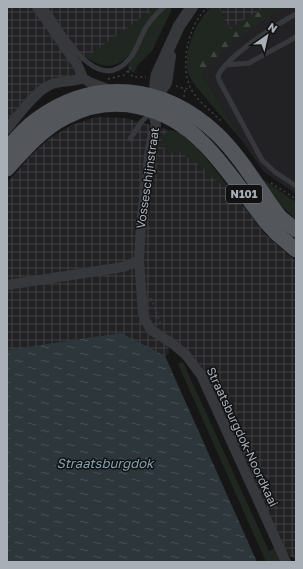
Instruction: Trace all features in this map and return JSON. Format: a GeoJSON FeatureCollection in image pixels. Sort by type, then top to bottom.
{"type":"FeatureCollection","features":[{"type":"Feature","properties":{"kind":"main road","name":"N101"},"geometry":{"type":"LineString","coordinates":[[7,149],[24,129],[38,118],[77,98],[110,91],[131,92],[154,104],[204,144],[266,222],[281,238],[296,250]]}},
{"type":"Feature","properties":{"kind":"main road","name":"N101"},"geometry":{"type":"LineString","coordinates":[[7,169],[26,148],[65,117],[100,106],[121,104],[138,106],[154,104],[189,112],[216,133],[231,149],[277,213],[296,230]]}},
{"type":"Feature","properties":{"kind":"street"},"geometry":{"type":"LineString","coordinates":[[37,7],[78,66],[83,78],[110,91]]}},
{"type":"Feature","properties":{"kind":"street"},"geometry":{"type":"LineString","coordinates":[[154,104],[166,83],[173,37],[186,14],[192,7]]}},
{"type":"Feature","properties":{"kind":"street"},"geometry":{"type":"LineString","coordinates":[[7,129],[44,88],[52,84],[83,78]]}},
{"type":"Feature","properties":{"kind":"street","name":"Vosseschijnstraat"},"geometry":{"type":"LineString","coordinates":[[154,104],[156,125],[150,147],[141,225],[139,260],[141,293],[145,320],[151,330],[160,335]]}},
{"type":"Feature","properties":{"kind":"street"},"geometry":{"type":"LineString","coordinates":[[7,285],[117,268],[139,260]]}},
{"type":"Feature","properties":{"kind":"street","name":"Straatsburgdok-Noordkaai"},"geometry":{"type":"LineString","coordinates":[[160,335],[186,354],[201,374],[286,562]]}},
{"type":"Feature","properties":{"kind":"lane"},"geometry":{"type":"LineString","coordinates":[[45,7],[81,57],[92,66],[106,71],[118,68],[131,57],[153,16],[164,7]]}},
{"type":"Feature","properties":{"kind":"lane"},"geometry":{"type":"LineString","coordinates":[[296,14],[248,44],[219,72],[218,76],[262,160],[271,169],[296,186]]}},
{"type":"Feature","properties":{"kind":"lane"},"geometry":{"type":"LineString","coordinates":[[226,65],[249,63],[296,38]]}},
{"type":"Feature","properties":{"kind":"lane"},"geometry":{"type":"LineString","coordinates":[[130,139],[154,104]]}},
{"type":"Feature","properties":{"kind":"path"},"geometry":{"type":"LineString","coordinates":[[185,89],[190,87],[186,67],[189,44],[194,26],[208,7]]}},
{"type":"Feature","properties":{"kind":"path"},"geometry":{"type":"LineString","coordinates":[[128,71],[133,77]]}},
{"type":"Feature","properties":{"kind":"path"},"geometry":{"type":"LineString","coordinates":[[269,182],[296,199]]}},
{"type":"Feature","properties":{"kind":"path"},"geometry":{"type":"LineString","coordinates":[[149,292],[160,322],[160,335]]}},
{"type":"Feature","properties":{"kind":"shaded area"},"geometry":{"type":"Polygon","coordinates":[[[7,7],[157,7],[87,57],[77,68],[78,75],[60,79],[7,123],[7,7]]]}},
{"type":"Feature","properties":{"kind":"shaded area"},"geometry":{"type":"Polygon","coordinates":[[[218,7],[266,7],[230,30],[218,7]]]}},
{"type":"Feature","properties":{"kind":"shaded area"},"geometry":{"type":"Polygon","coordinates":[[[266,7],[296,7],[296,194],[264,172],[242,141],[197,64],[266,7]]]}},
{"type":"Feature","properties":{"kind":"shaded area"},"geometry":{"type":"Polygon","coordinates":[[[96,117],[125,118],[180,133],[196,146],[266,235],[296,261],[296,559],[285,551],[201,367],[159,332],[169,349],[169,354],[165,356],[166,359],[7,384],[7,183],[32,154],[50,138],[72,125],[96,117]]]}},
{"type":"Feature","properties":{"kind":"green space"},"geometry":{"type":"Polygon","coordinates":[[[157,7],[169,7],[172,9],[152,51],[137,66],[134,73],[128,69],[130,54],[120,62],[109,66],[98,64],[86,57],[157,7]]]}},
{"type":"Feature","properties":{"kind":"green space"},"geometry":{"type":"Polygon","coordinates":[[[211,7],[218,7],[230,30],[197,64],[242,141],[194,84],[188,72],[187,55],[192,37],[200,20],[211,7]]]}},
{"type":"Feature","properties":{"kind":"green space"},"geometry":{"type":"Polygon","coordinates":[[[266,7],[288,7],[264,20],[241,36],[221,53],[202,73],[197,64],[230,30],[266,7]]]}},
{"type":"Feature","properties":{"kind":"green space"},"geometry":{"type":"Polygon","coordinates":[[[169,131],[185,137],[192,143],[224,182],[221,184],[204,172],[205,169],[176,150],[173,154],[161,146],[164,135],[169,131]]]}},
{"type":"Feature","properties":{"kind":"green space"},"geometry":{"type":"Polygon","coordinates":[[[261,178],[296,202],[296,220],[279,203],[261,178]]]}},
{"type":"Feature","properties":{"kind":"green space"},"geometry":{"type":"Polygon","coordinates":[[[183,362],[269,551],[275,548],[281,562],[266,562],[178,364],[183,362]]]}},
{"type":"Feature","properties":{"kind":"water","name":"Straatsburgdok"},"geometry":{"type":"Polygon","coordinates":[[[121,333],[165,356],[257,562],[7,562],[7,350],[121,333]]]}}]}
